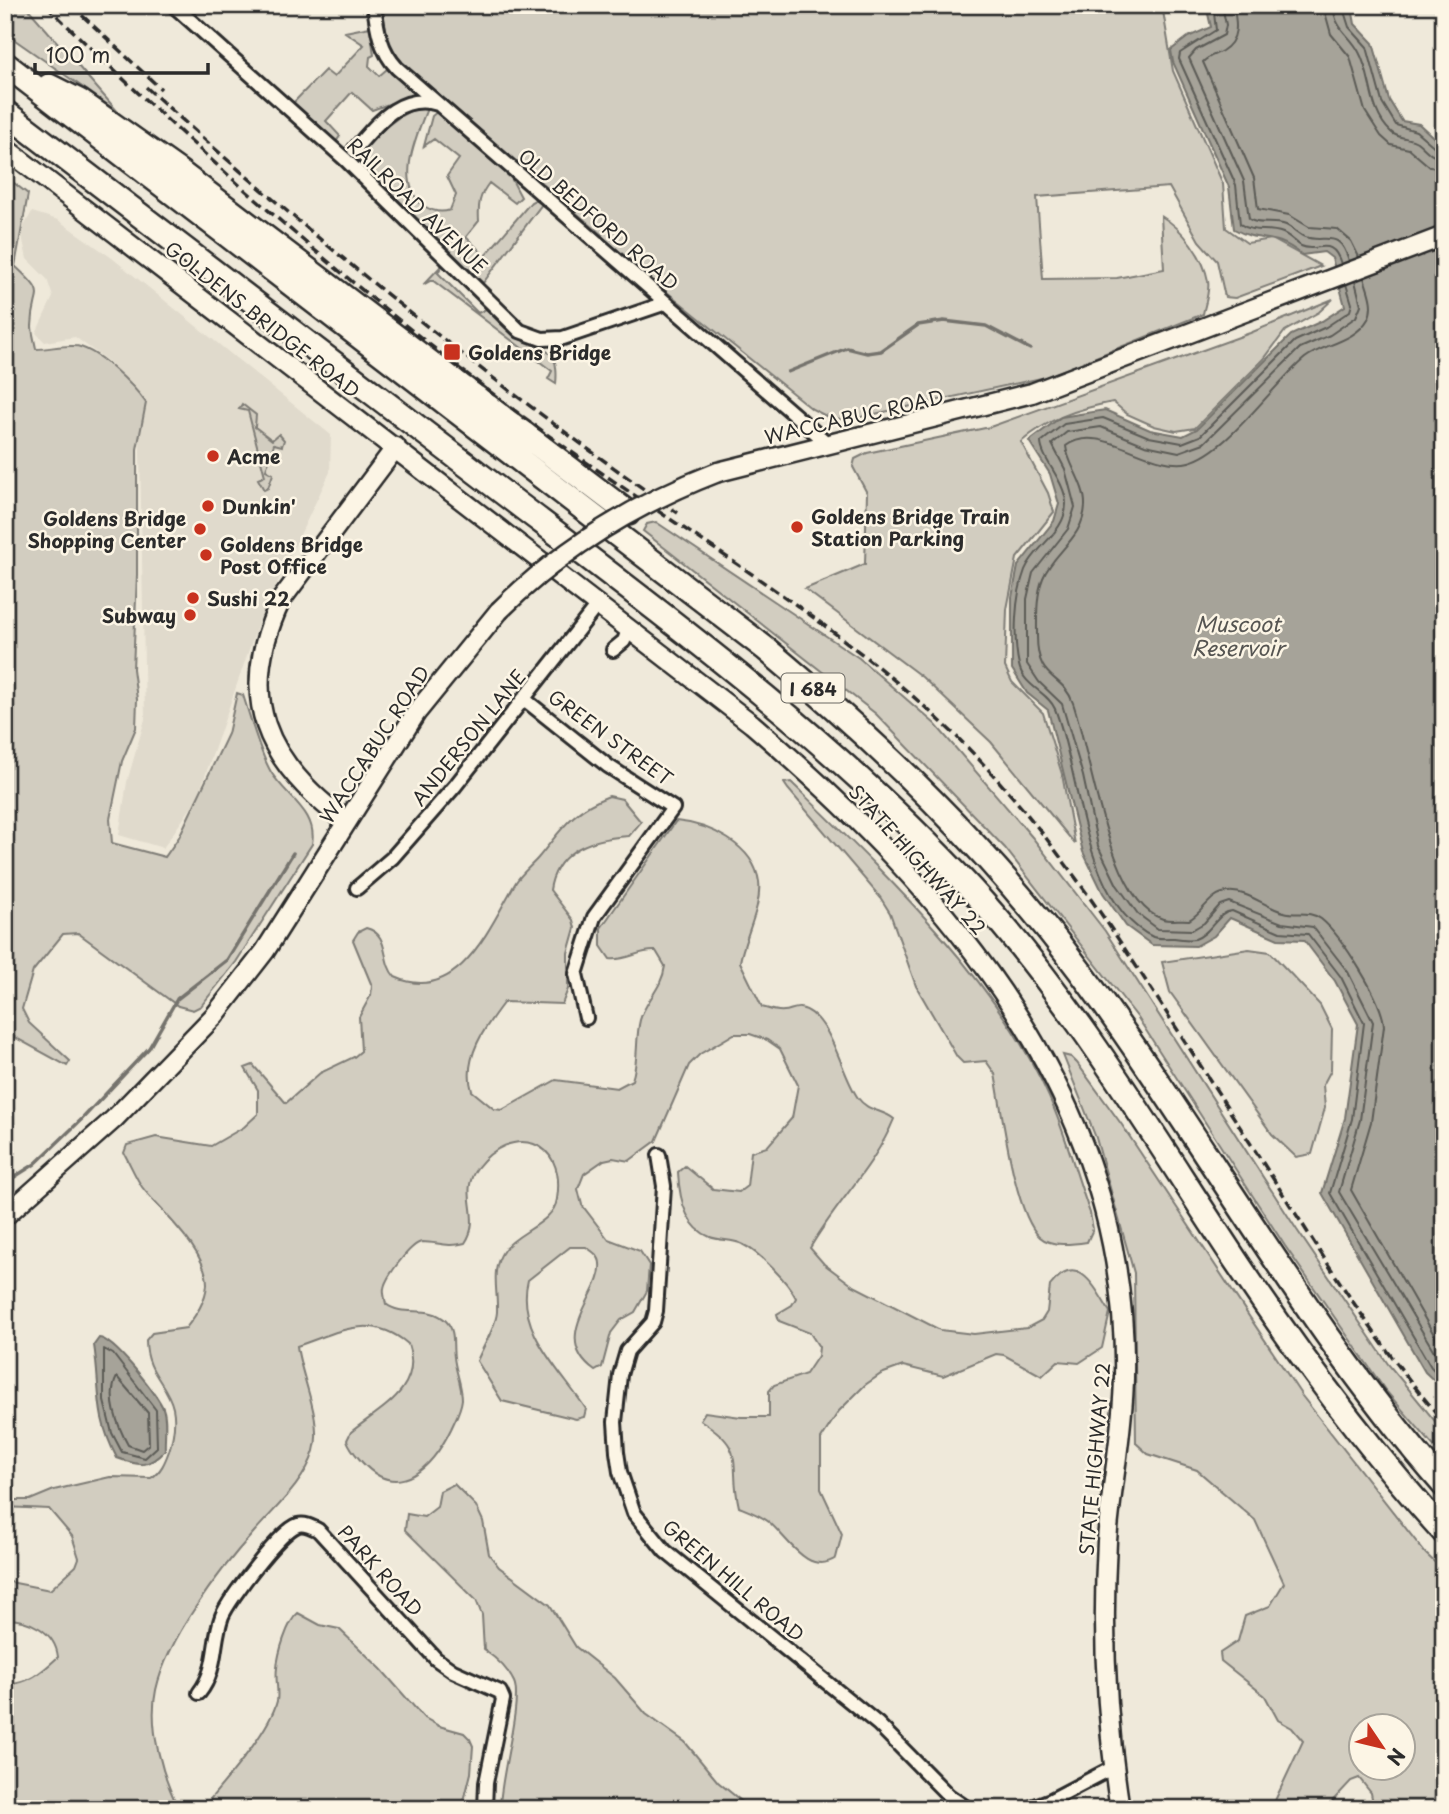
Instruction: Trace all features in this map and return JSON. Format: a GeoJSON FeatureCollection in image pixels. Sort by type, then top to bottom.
{"type":"FeatureCollection","features":[{"type":"Feature","properties":{"kind":"highway"},"geometry":{"type":"LineString","coordinates":[[5,64],[79,101],[219,201],[628,513]]}},
{"type":"Feature","properties":{"kind":"highway","name":"I 684"},"geometry":{"type":"LineString","coordinates":[[5,64],[766,649],[910,776],[999,871],[1080,971],[1317,1323],[1402,1437],[1444,1485]]}},
{"type":"Feature","properties":{"kind":"highway","name":"I 684"},"geometry":{"type":"LineString","coordinates":[[5,112],[704,647],[839,759],[930,846],[974,893],[1054,990],[1297,1350],[1370,1448],[1444,1532]]}},
{"type":"Feature","properties":{"kind":"main road","name":"GOLDENS BRIDGE ROAD"},"geometry":{"type":"LineString","coordinates":[[5,148],[495,524]]}},
{"type":"Feature","properties":{"kind":"main road","name":"WACCABUC ROAD"},"geometry":{"type":"LineString","coordinates":[[5,1216],[114,1119],[215,1015],[265,951],[435,685],[499,611],[570,549],[628,513],[718,472],[827,443],[942,418],[1032,393],[1444,236]]}},
{"type":"Feature","properties":{"kind":"main road"},"geometry":{"type":"LineString","coordinates":[[347,822],[306,789],[278,755],[264,714],[260,665],[272,621],[282,600],[396,447]]}},
{"type":"Feature","properties":{"kind":"main road","name":"STATE HIGHWAY 22"},"geometry":{"type":"LineString","coordinates":[[495,524],[713,692],[814,778],[935,903],[984,964],[1027,1028],[1078,1129],[1110,1230],[1122,1316],[1123,1404],[1109,1524],[1106,1584],[1107,1688],[1120,1809]]}},
{"type":"Feature","properties":{"kind":"street","name":"RAILROAD AVENUE"},"geometry":{"type":"LineString","coordinates":[[173,5],[346,160],[520,331],[542,339],[563,338],[666,303]]}},
{"type":"Feature","properties":{"kind":"street","name":"OLD BEDFORD ROAD"},"geometry":{"type":"LineString","coordinates":[[374,5],[377,31],[385,55],[827,443]]}},
{"type":"Feature","properties":{"kind":"street"},"geometry":{"type":"LineString","coordinates":[[354,150],[394,108],[408,102],[424,100],[442,106]]}},
{"type":"Feature","properties":{"kind":"street","name":"ANDERSON LANE"},"geometry":{"type":"LineString","coordinates":[[357,888],[393,858],[599,603]]}},
{"type":"Feature","properties":{"kind":"street"},"geometry":{"type":"LineString","coordinates":[[613,650],[624,641],[629,627]]}},
{"type":"Feature","properties":{"kind":"street","name":"GREEN STREET"},"geometry":{"type":"LineString","coordinates":[[524,699],[608,766],[673,808],[594,917],[576,974],[586,1018]]}},
{"type":"Feature","properties":{"kind":"street","name":"GREEN HILL ROAD"},"geometry":{"type":"LineString","coordinates":[[659,1154],[664,1186],[656,1311],[653,1322],[627,1351],[620,1375],[615,1422],[620,1472],[634,1513],[665,1551],[878,1724],[949,1796],[968,1809]]}},
{"type":"Feature","properties":{"kind":"street","name":"PARK ROAD"},"geometry":{"type":"LineString","coordinates":[[199,1693],[212,1671],[222,1618],[230,1600],[285,1535],[296,1525],[308,1525],[318,1530],[436,1659],[453,1671],[500,1692],[503,1699],[486,1783],[485,1809]]}},
{"type":"Feature","properties":{"kind":"street"},"geometry":{"type":"LineString","coordinates":[[1027,1809],[1051,1800],[1114,1767]]}},
{"type":"Feature","properties":{"kind":"shaded area"},"geometry":{"type":"Polygon","coordinates":[[[5,5],[25,5],[118,112],[5,33],[5,5]]]}},
{"type":"Feature","properties":{"kind":"shaded area"},"geometry":{"type":"Polygon","coordinates":[[[382,5],[1145,5],[1163,11],[1173,71],[1223,184],[1226,228],[1247,243],[1272,239],[1321,266],[1235,298],[1225,297],[1217,261],[1199,241],[1169,187],[1037,197],[1043,279],[1117,278],[1164,269],[1161,216],[1184,236],[1202,262],[1208,285],[1203,314],[1046,377],[847,420],[828,417],[812,409],[600,238],[602,235],[401,62],[388,41],[382,5]]]}},
{"type":"Feature","properties":{"kind":"shaded area"},"geometry":{"type":"Polygon","coordinates":[[[370,27],[374,55],[370,57],[369,66],[379,76],[387,69],[417,94],[372,110],[352,92],[326,121],[340,136],[336,142],[293,103],[325,70],[334,77],[364,45],[345,32],[370,27]]]}},
{"type":"Feature","properties":{"kind":"shaded area"},"geometry":{"type":"Polygon","coordinates":[[[428,106],[414,144],[409,172],[410,185],[424,206],[437,211],[450,210],[456,195],[447,176],[459,159],[434,139],[424,146],[432,116],[438,111],[510,176],[521,197],[515,203],[489,183],[483,192],[479,221],[466,237],[485,256],[531,202],[535,200],[542,204],[483,283],[356,159],[397,119],[428,106]]]}},
{"type":"Feature","properties":{"kind":"shaded area"},"geometry":{"type":"Polygon","coordinates":[[[5,176],[28,194],[15,266],[36,289],[32,326],[36,349],[69,346],[83,348],[114,368],[146,403],[137,449],[137,575],[133,669],[137,699],[136,728],[122,761],[110,819],[112,843],[165,857],[179,837],[228,734],[237,693],[243,695],[266,763],[277,781],[306,814],[313,833],[312,844],[236,962],[201,1006],[193,1010],[178,1006],[78,933],[63,934],[33,971],[22,1009],[29,1023],[70,1061],[67,1066],[5,1032],[5,176]]]}},
{"type":"Feature","properties":{"kind":"shaded area"},"geometry":{"type":"Polygon","coordinates":[[[32,212],[58,220],[112,258],[331,435],[330,472],[259,621],[197,799],[163,848],[119,835],[127,782],[145,719],[139,397],[109,362],[75,337],[45,342],[36,333],[53,297],[47,279],[27,259],[21,231],[32,212]]]}},
{"type":"Feature","properties":{"kind":"shaded area"},"geometry":{"type":"Polygon","coordinates":[[[442,265],[438,273],[478,313],[486,309],[511,333],[552,355],[556,384],[548,379],[552,371],[432,280],[423,285],[442,265]]]}},
{"type":"Feature","properties":{"kind":"shaded area"},"geometry":{"type":"Polygon","coordinates":[[[1333,299],[1319,312],[1285,331],[1264,359],[1195,428],[1176,431],[1154,426],[1127,414],[1113,402],[1064,416],[1021,442],[1048,493],[1054,512],[1017,558],[1007,609],[1005,667],[1012,682],[1043,713],[1062,774],[1075,844],[991,742],[922,677],[805,589],[865,564],[867,493],[853,467],[855,459],[867,453],[990,427],[1250,333],[1333,299]]]}},
{"type":"Feature","properties":{"kind":"shaded area"},"geometry":{"type":"Polygon","coordinates":[[[242,404],[256,415],[255,427],[272,440],[279,434],[284,440],[282,446],[274,444],[266,470],[273,474],[268,488],[264,490],[258,479],[265,476],[248,411],[239,409],[242,404]]]}},
{"type":"Feature","properties":{"kind":"shaded area"},"geometry":{"type":"Polygon","coordinates":[[[656,522],[859,658],[935,724],[1032,837],[1105,931],[1297,1230],[1388,1364],[1444,1432],[1444,1458],[1385,1390],[1285,1246],[1138,1018],[1005,848],[876,714],[643,531],[647,524],[656,522]]]}},
{"type":"Feature","properties":{"kind":"shaded area"},"geometry":{"type":"Polygon","coordinates":[[[791,782],[863,852],[935,929],[999,1010],[1026,1053],[1061,1125],[1090,1213],[1093,1229],[1087,1242],[1050,1242],[1040,1237],[1031,1225],[1016,1185],[995,1074],[986,1061],[963,1063],[957,1057],[916,986],[890,913],[880,897],[784,783],[791,782]]]}},
{"type":"Feature","properties":{"kind":"shaded area"},"geometry":{"type":"Polygon","coordinates":[[[609,796],[622,799],[641,822],[629,836],[590,843],[579,848],[568,855],[554,876],[550,890],[573,920],[575,928],[568,953],[568,989],[562,1004],[504,1002],[483,1032],[473,1055],[470,1067],[472,1091],[494,1109],[502,1110],[556,1080],[617,1088],[632,1080],[640,1020],[661,981],[665,966],[656,951],[610,959],[601,946],[601,928],[676,821],[715,832],[739,847],[749,857],[759,882],[758,902],[740,962],[762,1007],[781,1011],[800,1008],[811,1012],[827,1033],[858,1098],[866,1106],[894,1119],[866,1169],[810,1248],[824,1264],[852,1285],[940,1330],[974,1334],[1027,1328],[1042,1320],[1047,1312],[1050,1286],[1060,1276],[1077,1272],[1092,1284],[1110,1312],[1102,1348],[1079,1363],[1058,1361],[1042,1376],[1004,1355],[996,1354],[943,1376],[903,1366],[881,1374],[865,1385],[839,1411],[821,1439],[821,1489],[842,1534],[836,1558],[826,1563],[807,1559],[769,1522],[739,1507],[731,1449],[725,1440],[700,1420],[705,1412],[741,1417],[769,1417],[769,1391],[774,1385],[806,1374],[818,1356],[819,1347],[810,1333],[779,1321],[777,1314],[792,1305],[796,1298],[780,1276],[742,1244],[710,1237],[701,1232],[689,1218],[682,1200],[678,1172],[685,1166],[713,1189],[739,1192],[747,1186],[751,1152],[767,1147],[792,1118],[798,1085],[780,1049],[767,1040],[750,1034],[734,1034],[700,1054],[689,1065],[656,1141],[629,1161],[613,1158],[604,1160],[584,1174],[578,1189],[582,1205],[608,1239],[640,1251],[649,1265],[647,1291],[635,1312],[621,1320],[611,1333],[602,1367],[595,1371],[582,1358],[576,1344],[581,1315],[599,1275],[600,1261],[597,1256],[586,1247],[570,1247],[528,1280],[528,1316],[534,1333],[586,1409],[584,1417],[576,1419],[502,1401],[477,1361],[496,1318],[496,1272],[500,1257],[510,1244],[549,1215],[557,1199],[558,1178],[553,1162],[545,1150],[533,1144],[519,1142],[490,1154],[477,1168],[470,1187],[472,1224],[465,1243],[417,1244],[400,1261],[384,1288],[386,1304],[400,1310],[440,1316],[449,1325],[452,1333],[462,1394],[461,1403],[444,1443],[425,1467],[402,1479],[389,1479],[376,1474],[362,1462],[347,1440],[351,1432],[386,1406],[404,1386],[410,1374],[408,1344],[394,1334],[367,1327],[341,1331],[297,1346],[316,1426],[314,1451],[310,1462],[297,1484],[240,1548],[196,1606],[171,1649],[156,1690],[154,1720],[158,1751],[179,1809],[5,1809],[5,1684],[27,1680],[58,1657],[52,1640],[39,1628],[23,1621],[5,1619],[5,1581],[50,1590],[76,1566],[79,1558],[72,1536],[49,1509],[5,1507],[5,1500],[30,1500],[54,1490],[110,1477],[151,1478],[157,1473],[169,1451],[174,1430],[174,1413],[171,1400],[152,1368],[146,1340],[152,1333],[186,1328],[205,1296],[205,1271],[199,1258],[181,1232],[142,1187],[124,1153],[127,1145],[156,1137],[211,1146],[244,1127],[258,1114],[258,1090],[245,1068],[253,1065],[286,1103],[320,1073],[354,1057],[361,1051],[359,1017],[371,995],[372,986],[353,940],[358,932],[366,928],[379,936],[390,971],[395,977],[418,983],[437,980],[455,971],[484,938],[518,879],[561,829],[577,814],[609,796]]]}},
{"type":"Feature","properties":{"kind":"shaded area"},"geometry":{"type":"Polygon","coordinates":[[[1249,949],[1270,952],[1320,1005],[1332,1029],[1331,1070],[1323,1085],[1325,1108],[1312,1154],[1296,1157],[1272,1134],[1170,992],[1162,962],[1249,949]]]}},
{"type":"Feature","properties":{"kind":"shaded area"},"geometry":{"type":"Polygon","coordinates":[[[1063,1055],[1071,1057],[1077,1063],[1122,1125],[1302,1396],[1426,1554],[1444,1571],[1444,1809],[1374,1809],[1371,1793],[1363,1783],[1418,1783],[1418,1713],[1348,1713],[1349,1783],[1325,1809],[1271,1809],[1303,1741],[1292,1728],[1278,1720],[1265,1696],[1221,1661],[1220,1653],[1238,1641],[1245,1616],[1270,1606],[1284,1583],[1255,1520],[1197,1470],[1148,1454],[1136,1443],[1134,1273],[1096,1138],[1063,1055]]]}},
{"type":"Feature","properties":{"kind":"shaded area"},"geometry":{"type":"Polygon","coordinates":[[[454,1484],[476,1506],[483,1521],[489,1554],[499,1567],[550,1605],[576,1647],[615,1678],[646,1714],[685,1742],[718,1782],[751,1809],[500,1809],[515,1706],[514,1682],[501,1664],[484,1650],[482,1615],[476,1600],[405,1530],[407,1514],[424,1517],[437,1507],[440,1491],[454,1484]]]}},
{"type":"Feature","properties":{"kind":"shaded area"},"geometry":{"type":"Polygon","coordinates":[[[298,1613],[320,1625],[339,1629],[381,1669],[423,1717],[439,1726],[464,1733],[470,1739],[473,1746],[471,1773],[462,1809],[202,1809],[244,1757],[272,1714],[277,1701],[279,1655],[287,1631],[298,1613]]]}},
{"type":"Feature","properties":{"kind":"water","name":"Muscoot Reservoir"},"geometry":{"type":"Polygon","coordinates":[[[1206,5],[1293,5],[1294,8],[1305,5],[1347,5],[1353,13],[1355,24],[1373,43],[1389,100],[1402,121],[1419,124],[1444,147],[1444,1390],[1425,1372],[1322,1193],[1345,1118],[1358,1024],[1335,981],[1304,940],[1278,939],[1230,918],[1214,936],[1196,946],[1152,945],[1126,926],[1103,893],[1083,852],[1048,710],[1027,693],[1012,669],[1012,597],[1018,566],[1054,521],[1059,504],[1050,474],[1029,441],[1061,417],[1105,410],[1150,430],[1183,436],[1197,429],[1291,335],[1322,321],[1345,306],[1332,258],[1324,252],[1302,255],[1282,243],[1234,229],[1229,187],[1173,62],[1171,50],[1188,37],[1211,27],[1206,5]]]}},
{"type":"Feature","properties":{"kind":"water"},"geometry":{"type":"Polygon","coordinates":[[[99,1338],[114,1347],[133,1367],[164,1411],[165,1450],[148,1463],[137,1464],[117,1458],[110,1443],[101,1415],[94,1345],[99,1338]]]}},
{"type":"Feature","properties":{"kind":"waterway"},"geometry":{"type":"LineString","coordinates":[[788,372],[847,348],[867,353],[881,351],[918,325],[944,321],[986,326],[1030,349]]}},
{"type":"Feature","properties":{"kind":"waterway"},"geometry":{"type":"LineString","coordinates":[[5,1183],[35,1164],[82,1119],[149,1048],[177,999],[227,960],[293,853]]}},
{"type":"Feature","properties":{"kind":"railway"},"geometry":{"type":"LineString","coordinates":[[46,5],[224,171],[409,328],[537,427],[758,578],[866,657],[966,746],[1022,808],[1073,874],[1353,1301],[1387,1351],[1444,1422]]}},
{"type":"Feature","properties":{"kind":"railway"},"geometry":{"type":"LineString","coordinates":[[71,5],[161,89]]}},
{"type":"Feature","properties":{"kind":"railway"},"geometry":{"type":"LineString","coordinates":[[146,87],[273,200],[405,309],[540,413],[678,513]]}},
{"type":"Feature","properties":{"kind":"place","name":"Goldens Bridge"},"geometry":{"type":"Point","coordinates":[452,352]}},
{"type":"Feature","properties":{"kind":"place","name":"Acme"},"geometry":{"type":"Point","coordinates":[213,456]}},
{"type":"Feature","properties":{"kind":"place","name":"Dunkin'"},"geometry":{"type":"Point","coordinates":[208,506]}},
{"type":"Feature","properties":{"kind":"place","name":"Goldens Bridge Train Station Parking"},"geometry":{"type":"Point","coordinates":[797,527]}},
{"type":"Feature","properties":{"kind":"place","name":"Goldens Bridge Shopping Center"},"geometry":{"type":"Point","coordinates":[200,529]}},
{"type":"Feature","properties":{"kind":"place","name":"Goldens Bridge Post Office"},"geometry":{"type":"Point","coordinates":[206,555]}},
{"type":"Feature","properties":{"kind":"place","name":"Sushi 22"},"geometry":{"type":"Point","coordinates":[193,598]}},
{"type":"Feature","properties":{"kind":"place","name":"Subway"},"geometry":{"type":"Point","coordinates":[190,615]}}]}
